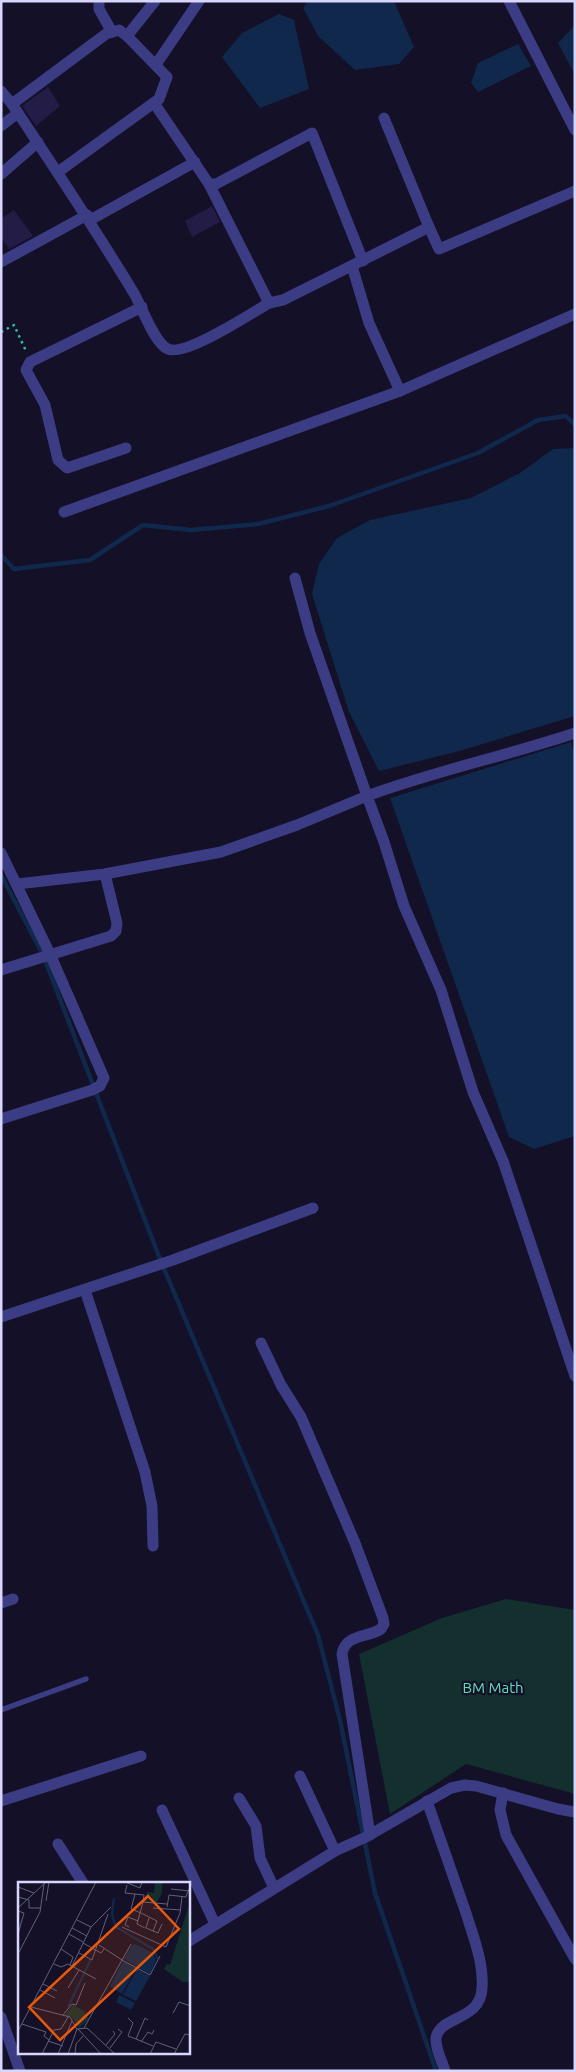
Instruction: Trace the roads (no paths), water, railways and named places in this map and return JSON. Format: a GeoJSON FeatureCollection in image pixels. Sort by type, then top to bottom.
{"type":"FeatureCollection","features":[{"type":"Feature","properties":{"kind":"street"},"geometry":{"type":"LineString","coordinates":[[99,1],[100,9],[112,32]]}},
{"type":"Feature","properties":{"kind":"street"},"geometry":{"type":"LineString","coordinates":[[127,36],[155,1]]}},
{"type":"Feature","properties":{"kind":"street"},"geometry":{"type":"LineString","coordinates":[[157,63],[199,1]]}},
{"type":"Feature","properties":{"kind":"street"},"geometry":{"type":"LineString","coordinates":[[509,1],[575,130]]}},
{"type":"Feature","properties":{"kind":"street"},"geometry":{"type":"LineString","coordinates":[[1,126],[15,108],[106,34],[119,30],[127,36],[157,63],[167,77],[162,95],[154,103],[58,172]]}},
{"type":"Feature","properties":{"kind":"street"},"geometry":{"type":"LineString","coordinates":[[1,91],[15,108],[88,218],[142,307],[160,344],[168,350],[183,349],[230,328],[269,303],[283,300],[429,227]]}},
{"type":"Feature","properties":{"kind":"street"},"geometry":{"type":"LineString","coordinates":[[154,103],[209,184],[269,303]]}},
{"type":"Feature","properties":{"kind":"street"},"geometry":{"type":"LineString","coordinates":[[384,118],[439,249],[575,191]]}},
{"type":"Feature","properties":{"kind":"street"},"geometry":{"type":"LineString","coordinates":[[209,184],[216,184],[312,133],[364,261]]}},
{"type":"Feature","properties":{"kind":"street"},"geometry":{"type":"LineString","coordinates":[[1,174],[38,142]]}},
{"type":"Feature","properties":{"kind":"street"},"geometry":{"type":"LineString","coordinates":[[1,262],[195,162]]}},
{"type":"Feature","properties":{"kind":"street"},"geometry":{"type":"LineString","coordinates":[[352,266],[369,323],[400,390]]}},
{"type":"Feature","properties":{"kind":"street"},"geometry":{"type":"LineString","coordinates":[[126,448],[67,468],[61,465],[58,460],[45,405],[26,370],[30,362],[142,307]]}},
{"type":"Feature","properties":{"kind":"street"},"geometry":{"type":"LineString","coordinates":[[64,512],[400,390],[575,314]]}},
{"type":"Feature","properties":{"kind":"street"},"geometry":{"type":"LineString","coordinates":[[295,578],[310,633],[384,842],[404,906],[441,990],[473,1092],[503,1161],[575,1376]]}},
{"type":"Feature","properties":{"kind":"street"},"geometry":{"type":"LineString","coordinates":[[17,884],[105,874],[221,852],[297,825],[419,777],[481,763],[575,733]]}},
{"type":"Feature","properties":{"kind":"street"},"geometry":{"type":"LineString","coordinates":[[1,853],[17,884],[45,956],[104,1081],[96,1088],[1,1119]]}},
{"type":"Feature","properties":{"kind":"street"},"geometry":{"type":"LineString","coordinates":[[1,970],[103,940],[116,931],[117,923],[105,874]]}},
{"type":"Feature","properties":{"kind":"street"},"geometry":{"type":"LineString","coordinates":[[1,1317],[173,1260],[313,1208]]}},
{"type":"Feature","properties":{"kind":"street"},"geometry":{"type":"LineString","coordinates":[[85,1290],[145,1472],[152,1506],[153,1546]]}},
{"type":"Feature","properties":{"kind":"street"},"geometry":{"type":"LineString","coordinates":[[261,1343],[281,1385],[301,1417],[355,1543],[383,1618],[384,1624],[381,1629],[352,1638],[346,1642],[342,1654],[364,1838]]}},
{"type":"Feature","properties":{"kind":"street"},"geometry":{"type":"LineString","coordinates":[[1,1603],[13,1599]]}},
{"type":"Feature","properties":{"kind":"street"},"geometry":{"type":"LineString","coordinates":[[1,1801],[141,1756]]}},
{"type":"Feature","properties":{"kind":"street"},"geometry":{"type":"LineString","coordinates":[[300,1776],[335,1852]]}},
{"type":"Feature","properties":{"kind":"street"},"geometry":{"type":"LineString","coordinates":[[190,1940],[335,1852],[364,1838],[451,1788],[465,1785],[575,1812]]}},
{"type":"Feature","properties":{"kind":"street"},"geometry":{"type":"LineString","coordinates":[[503,1794],[500,1810],[506,1835],[575,1959]]}},
{"type":"Feature","properties":{"kind":"street"},"geometry":{"type":"LineString","coordinates":[[238,1798],[256,1826],[260,1858],[274,1888]]}},
{"type":"Feature","properties":{"kind":"street"},"geometry":{"type":"LineString","coordinates":[[427,1801],[475,1940],[482,1977],[482,1989],[473,2010],[448,2023],[440,2029],[436,2036],[436,2044],[445,2071]]}},
{"type":"Feature","properties":{"kind":"street"},"geometry":{"type":"LineString","coordinates":[[162,1810],[215,1924]]}},
{"type":"Feature","properties":{"kind":"street"},"geometry":{"type":"LineString","coordinates":[[58,1844],[82,1882]]}},
{"type":"Feature","properties":{"kind":"street"},"geometry":{"type":"LineString","coordinates":[[1,2017],[16,2050],[20,2071]]}},
{"type":"Feature","properties":{"kind":"lane"},"geometry":{"type":"LineString","coordinates":[[1,1710],[86,1679]]}},
{"type":"Feature","properties":{"kind":"water"},"geometry":{"type":"Polygon","coordinates":[[[308,1],[394,1],[414,47],[399,64],[355,70],[318,36],[303,8],[308,1]]]}},
{"type":"Feature","properties":{"kind":"water"},"geometry":{"type":"Polygon","coordinates":[[[279,14],[294,20],[309,89],[260,108],[222,57],[242,33],[279,14]]]}},
{"type":"Feature","properties":{"kind":"water"},"geometry":{"type":"Polygon","coordinates":[[[575,25],[575,75],[558,43],[575,25]]]}},
{"type":"Feature","properties":{"kind":"water"},"geometry":{"type":"Polygon","coordinates":[[[518,44],[531,66],[478,92],[471,83],[478,63],[518,44]]]}},
{"type":"Feature","properties":{"kind":"water"},"geometry":{"type":"Polygon","coordinates":[[[575,448],[575,716],[463,750],[379,771],[349,712],[312,594],[319,564],[337,538],[370,520],[471,498],[520,473],[553,449],[575,448]]]}},
{"type":"Feature","properties":{"kind":"water"},"geometry":{"type":"Polygon","coordinates":[[[571,742],[575,754],[575,1136],[534,1149],[509,1137],[390,798],[571,742]]]}},
{"type":"Feature","properties":{"kind":"waterway"},"geometry":{"type":"LineString","coordinates":[[1,555],[14,569],[90,560],[143,525],[191,530],[258,524],[329,506],[478,453],[538,420],[566,416],[575,425]]}},
{"type":"Feature","properties":{"kind":"waterway"},"geometry":{"type":"LineString","coordinates":[[1,875],[43,955],[160,1259],[318,1635],[340,1720],[375,1893],[436,2071]]}},
{"type":"Feature","properties":{"kind":"park label","name":"BM Math"},"geometry":{"type":"Point","coordinates":[493,1687]}}]}
